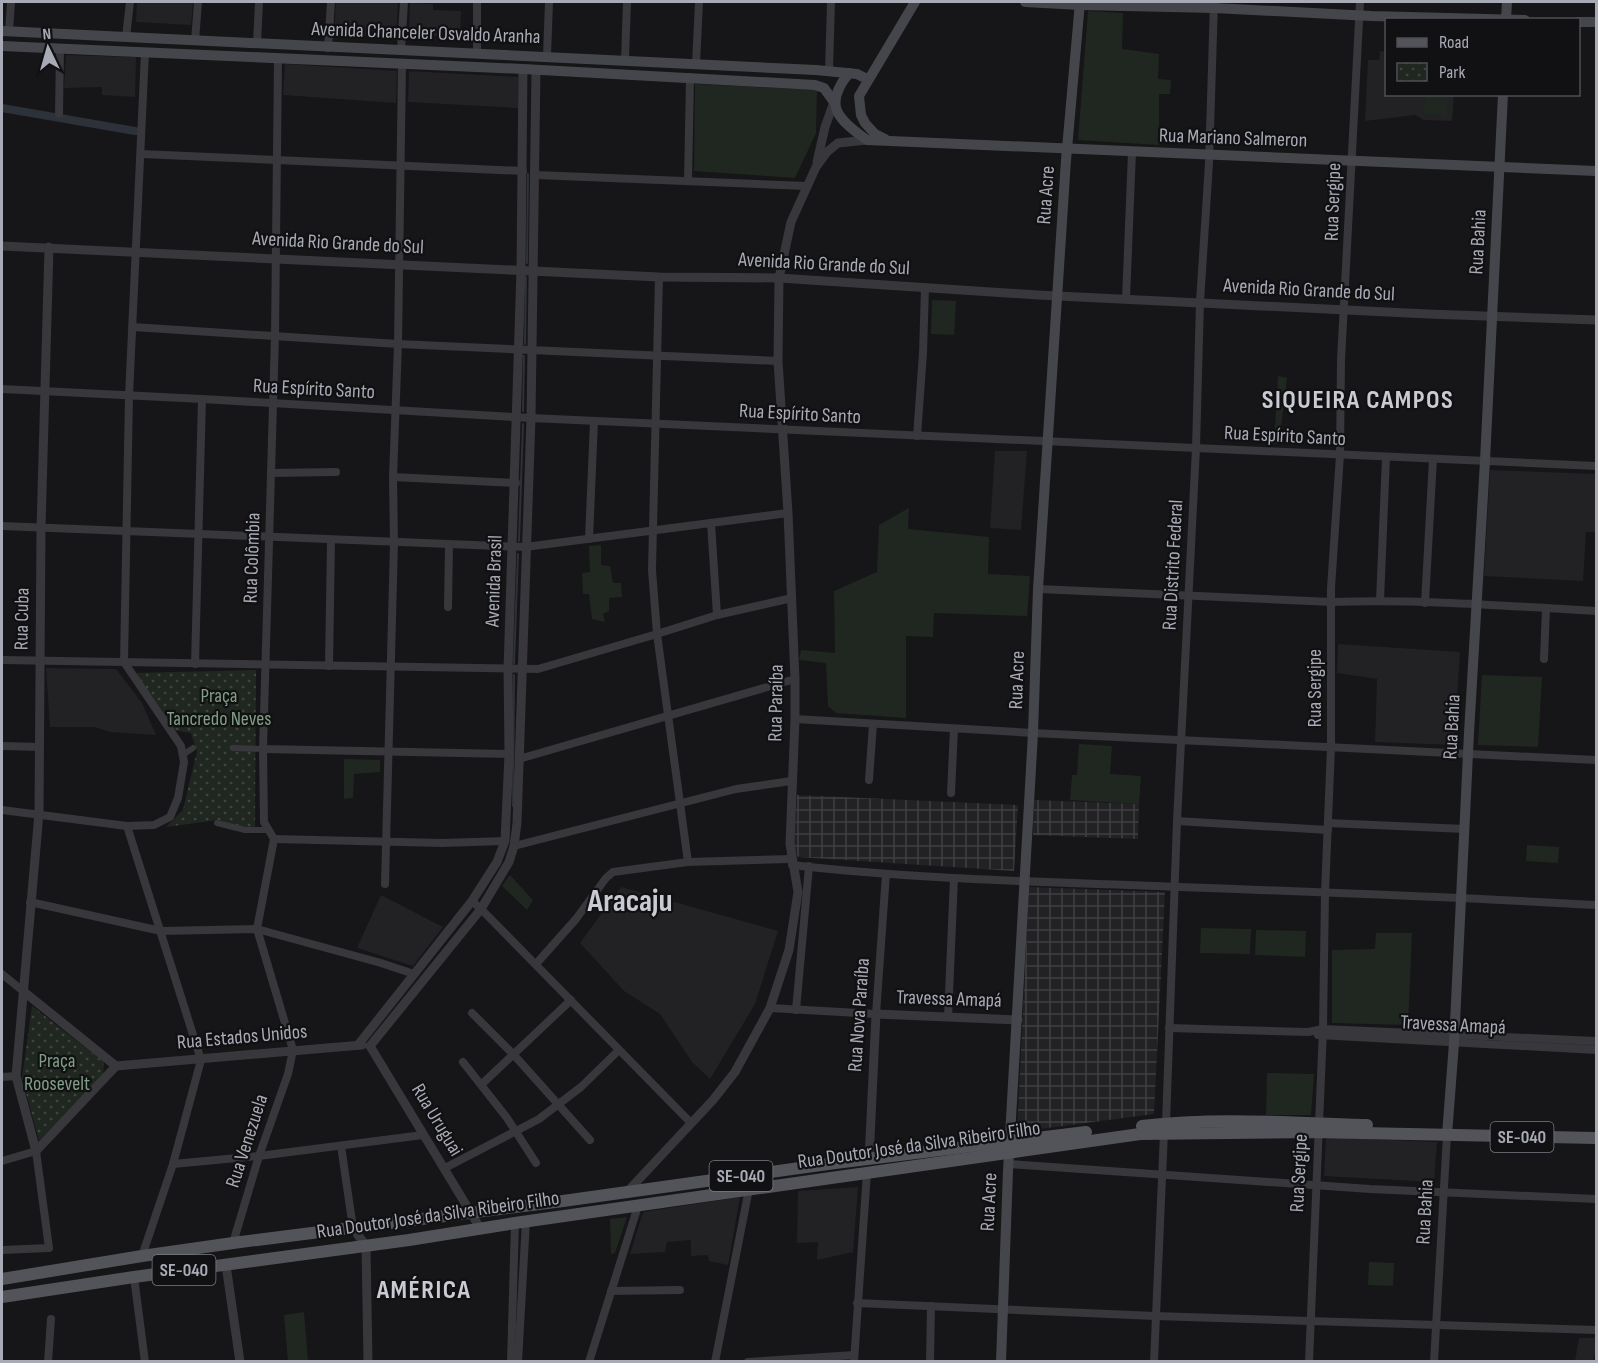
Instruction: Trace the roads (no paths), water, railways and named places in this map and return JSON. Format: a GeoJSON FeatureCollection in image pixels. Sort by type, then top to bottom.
{"type":"FeatureCollection","features":[{"type":"Feature","properties":{"kind":"main road"},"geometry":{"type":"LineString","coordinates":[[887,140],[869,129],[861,115],[859,96],[867,79],[915,2]]}},
{"type":"Feature","properties":{"kind":"main road"},"geometry":{"type":"LineString","coordinates":[[1025,2],[1214,5],[1358,16],[1457,18]]}},
{"type":"Feature","properties":{"kind":"main road"},"geometry":{"type":"LineString","coordinates":[[1506,18],[1507,2]]}},
{"type":"Feature","properties":{"kind":"main road","name":"Rua Acre"},"geometry":{"type":"LineString","coordinates":[[1001,1362],[1033,733],[1038,589],[1067,149],[1080,3]]}},
{"type":"Feature","properties":{"kind":"main road"},"geometry":{"type":"LineString","coordinates":[[1580,22],[1596,22]]}},
{"type":"Feature","properties":{"kind":"main road","name":"Avenida Chanceler Osvaldo Aranha"},"geometry":{"type":"LineString","coordinates":[[5,32],[829,70],[857,74],[867,79]]}},
{"type":"Feature","properties":{"kind":"main road","name":"Avenida Chanceler Osvaldo Aranha"},"geometry":{"type":"LineString","coordinates":[[2,46],[523,69],[819,85],[824,88],[834,102],[836,110],[852,130],[867,140]]}},
{"type":"Feature","properties":{"kind":"main road"},"geometry":{"type":"LineString","coordinates":[[834,102],[841,84],[849,73]]}},
{"type":"Feature","properties":{"kind":"main road","name":"Rua Bahia"},"geometry":{"type":"LineString","coordinates":[[1447,1131],[1454,1039],[1503,96]]}},
{"type":"Feature","properties":{"kind":"main road","name":"Rua Mariano Salmeron"},"geometry":{"type":"LineString","coordinates":[[867,140],[1596,171]]}},
{"type":"Feature","properties":{"kind":"main road","name":"Rua Doutor José da Silva Ribeiro Filho"},"geometry":{"type":"LineString","coordinates":[[2,1297],[134,1276],[366,1246],[1010,1152],[1165,1127],[1596,1131]]}},
{"type":"Feature","properties":{"kind":"main road","name":"Rua Doutor José da Silva Ribeiro Filho"},"geometry":{"type":"LineString","coordinates":[[1447,1131],[1596,1138]]}},
{"type":"Feature","properties":{"kind":"main road","name":"Rua Doutor José da Silva Ribeiro Filho"},"geometry":{"type":"LineString","coordinates":[[2,1279],[234,1243],[869,1159],[1010,1152]]}},
{"type":"Feature","properties":{"kind":"street"},"geometry":{"type":"LineString","coordinates":[[5,32],[11,2]]}},
{"type":"Feature","properties":{"kind":"street"},"geometry":{"type":"LineString","coordinates":[[126,37],[130,2]]}},
{"type":"Feature","properties":{"kind":"street"},"geometry":{"type":"LineString","coordinates":[[195,41],[198,2]]}},
{"type":"Feature","properties":{"kind":"street"},"geometry":{"type":"LineString","coordinates":[[257,44],[259,2]]}},
{"type":"Feature","properties":{"kind":"street"},"geometry":{"type":"LineString","coordinates":[[328,48],[331,2]]}},
{"type":"Feature","properties":{"kind":"street"},"geometry":{"type":"LineString","coordinates":[[401,50],[404,2]]}},
{"type":"Feature","properties":{"kind":"street"},"geometry":{"type":"LineString","coordinates":[[477,2],[477,53]]}},
{"type":"Feature","properties":{"kind":"street"},"geometry":{"type":"LineString","coordinates":[[547,56],[549,2]]}},
{"type":"Feature","properties":{"kind":"street"},"geometry":{"type":"LineString","coordinates":[[625,60],[627,2]]}},
{"type":"Feature","properties":{"kind":"street"},"geometry":{"type":"LineString","coordinates":[[696,64],[699,2]]}},
{"type":"Feature","properties":{"kind":"street"},"geometry":{"type":"LineString","coordinates":[[829,70],[831,2]]}},
{"type":"Feature","properties":{"kind":"street","name":"Rua Sergipe"},"geometry":{"type":"LineString","coordinates":[[1309,1362],[1331,747],[1331,588],[1340,455],[1344,310],[1360,2]]}},
{"type":"Feature","properties":{"kind":"street","name":"Rua Distrito Federal"},"geometry":{"type":"LineString","coordinates":[[1154,1362],[1214,5]]}},
{"type":"Feature","properties":{"kind":"street"},"geometry":{"type":"LineString","coordinates":[[59,114],[60,48]]}},
{"type":"Feature","properties":{"kind":"street"},"geometry":{"type":"LineString","coordinates":[[2,810],[128,826],[154,825],[166,820],[173,812],[183,775],[184,754],[181,746],[124,662],[129,396],[146,52]]}},
{"type":"Feature","properties":{"kind":"street","name":"Rua Colômbia"},"geometry":{"type":"LineString","coordinates":[[274,839],[264,822],[263,749],[275,336],[278,58]]}},
{"type":"Feature","properties":{"kind":"street"},"geometry":{"type":"LineString","coordinates":[[385,884],[394,543],[393,477],[398,344],[402,65]]}},
{"type":"Feature","properties":{"kind":"street","name":"Avenida Brasil"},"geometry":{"type":"LineString","coordinates":[[370,1046],[482,909],[508,862],[510,844],[508,669],[518,417],[523,69]]}},
{"type":"Feature","properties":{"kind":"street","name":"Avenida Brasil"},"geometry":{"type":"LineString","coordinates":[[358,1045],[472,901],[510,844],[517,823],[531,418],[536,70]]}},
{"type":"Feature","properties":{"kind":"street"},"geometry":{"type":"LineString","coordinates":[[688,181],[690,77]]}},
{"type":"Feature","properties":{"kind":"street"},"geometry":{"type":"LineString","coordinates":[[816,167],[825,127],[834,102]]}},
{"type":"Feature","properties":{"kind":"street"},"geometry":{"type":"LineString","coordinates":[[816,167],[827,152],[838,143],[867,140]]}},
{"type":"Feature","properties":{"kind":"street"},"geometry":{"type":"LineString","coordinates":[[1126,299],[1132,152]]}},
{"type":"Feature","properties":{"kind":"street"},"geometry":{"type":"LineString","coordinates":[[141,154],[523,171]]}},
{"type":"Feature","properties":{"kind":"street","name":"Rua Paraíba"},"geometry":{"type":"LineString","coordinates":[[627,1192],[713,1100],[735,1071],[770,1008],[794,928],[798,892],[789,832],[795,679],[788,513],[778,361],[779,278],[791,222],[816,167]]}},
{"type":"Feature","properties":{"kind":"street"},"geometry":{"type":"LineString","coordinates":[[536,175],[806,186]]}},
{"type":"Feature","properties":{"kind":"street","name":"Avenida Rio Grande do Sul"},"geometry":{"type":"LineString","coordinates":[[2,246],[659,277],[779,278],[1126,299],[1596,320]]}},
{"type":"Feature","properties":{"kind":"street","name":"Rua Cuba"},"geometry":{"type":"LineString","coordinates":[[36,1151],[16,1076],[39,813],[41,528],[49,248]]}},
{"type":"Feature","properties":{"kind":"street"},"geometry":{"type":"LineString","coordinates":[[659,277],[652,570],[657,634],[688,862]]}},
{"type":"Feature","properties":{"kind":"street"},"geometry":{"type":"LineString","coordinates":[[917,436],[925,288]]}},
{"type":"Feature","properties":{"kind":"street"},"geometry":{"type":"LineString","coordinates":[[133,327],[398,344],[778,361]]}},
{"type":"Feature","properties":{"kind":"street","name":"Rua Espírito Santo"},"geometry":{"type":"LineString","coordinates":[[2,389],[531,418],[1596,466]]}},
{"type":"Feature","properties":{"kind":"street"},"geometry":{"type":"LineString","coordinates":[[195,664],[202,399]]}},
{"type":"Feature","properties":{"kind":"street"},"geometry":{"type":"LineString","coordinates":[[589,539],[594,421]]}},
{"type":"Feature","properties":{"kind":"street"},"geometry":{"type":"LineString","coordinates":[[1380,601],[1386,457]]}},
{"type":"Feature","properties":{"kind":"street"},"geometry":{"type":"LineString","coordinates":[[1425,603],[1433,459]]}},
{"type":"Feature","properties":{"kind":"street"},"geometry":{"type":"LineString","coordinates":[[271,473],[336,472]]}},
{"type":"Feature","properties":{"kind":"street"},"geometry":{"type":"LineString","coordinates":[[393,477],[516,483]]}},
{"type":"Feature","properties":{"kind":"street"},"geometry":{"type":"LineString","coordinates":[[2,526],[525,547],[788,513]]}},
{"type":"Feature","properties":{"kind":"street"},"geometry":{"type":"LineString","coordinates":[[711,523],[717,615]]}},
{"type":"Feature","properties":{"kind":"street"},"geometry":{"type":"LineString","coordinates":[[328,666],[331,540]]}},
{"type":"Feature","properties":{"kind":"street"},"geometry":{"type":"LineString","coordinates":[[448,607],[449,545]]}},
{"type":"Feature","properties":{"kind":"street"},"geometry":{"type":"LineString","coordinates":[[1038,589],[1332,602],[1477,604],[1596,611]]}},
{"type":"Feature","properties":{"kind":"street"},"geometry":{"type":"LineString","coordinates":[[2,660],[521,669],[551,666],[717,615],[792,598]]}},
{"type":"Feature","properties":{"kind":"street"},"geometry":{"type":"LineString","coordinates":[[1544,659],[1546,608]]}},
{"type":"Feature","properties":{"kind":"street"},"geometry":{"type":"LineString","coordinates":[[519,759],[795,679]]}},
{"type":"Feature","properties":{"kind":"street"},"geometry":{"type":"LineString","coordinates":[[795,719],[954,729],[1596,760]]}},
{"type":"Feature","properties":{"kind":"street"},"geometry":{"type":"LineString","coordinates":[[869,780],[873,724]]}},
{"type":"Feature","properties":{"kind":"street"},"geometry":{"type":"LineString","coordinates":[[951,793],[954,729]]}},
{"type":"Feature","properties":{"kind":"street"},"geometry":{"type":"LineString","coordinates":[[2,746],[40,747]]}},
{"type":"Feature","properties":{"kind":"street"},"geometry":{"type":"LineString","coordinates":[[184,754],[193,748]]}},
{"type":"Feature","properties":{"kind":"street"},"geometry":{"type":"LineString","coordinates":[[233,748],[508,754]]}},
{"type":"Feature","properties":{"kind":"street"},"geometry":{"type":"LineString","coordinates":[[293,1050],[257,929],[274,839],[510,844],[679,805],[736,789],[791,781]]}},
{"type":"Feature","properties":{"kind":"street"},"geometry":{"type":"LineString","coordinates":[[1177,821],[1465,829]]}},
{"type":"Feature","properties":{"kind":"street"},"geometry":{"type":"LineString","coordinates":[[217,823],[245,830],[269,830]]}},
{"type":"Feature","properties":{"kind":"street"},"geometry":{"type":"LineString","coordinates":[[128,826],[201,1060],[173,1164],[142,1256]]}},
{"type":"Feature","properties":{"kind":"street"},"geometry":{"type":"LineString","coordinates":[[536,964],[568,928],[609,875],[619,871],[688,862],[792,862],[809,867],[954,878],[1596,905]]}},
{"type":"Feature","properties":{"kind":"street"},"geometry":{"type":"LineString","coordinates":[[796,1010],[809,867]]}},
{"type":"Feature","properties":{"kind":"street","name":"Rua Nova Paraíba"},"geometry":{"type":"LineString","coordinates":[[869,1159],[886,874]]}},
{"type":"Feature","properties":{"kind":"street"},"geometry":{"type":"LineString","coordinates":[[948,1017],[954,878]]}},
{"type":"Feature","properties":{"kind":"street"},"geometry":{"type":"LineString","coordinates":[[472,901],[691,1123]]}},
{"type":"Feature","properties":{"kind":"street"},"geometry":{"type":"LineString","coordinates":[[30,902],[161,932],[257,929],[414,974]]}},
{"type":"Feature","properties":{"kind":"street"},"geometry":{"type":"LineString","coordinates":[[2,974],[116,1066],[36,1151],[2,1161]]}},
{"type":"Feature","properties":{"kind":"street"},"geometry":{"type":"LineString","coordinates":[[482,1084],[571,1000]]}},
{"type":"Feature","properties":{"kind":"street","name":"Travessa Amapá"},"geometry":{"type":"LineString","coordinates":[[770,1008],[1018,1020]]}},
{"type":"Feature","properties":{"kind":"street"},"geometry":{"type":"LineString","coordinates":[[472,1013],[514,1055],[590,1140]]}},
{"type":"Feature","properties":{"kind":"street","name":"Travessa Amapá"},"geometry":{"type":"LineString","coordinates":[[1169,1028],[1454,1039],[1596,1041]]}},
{"type":"Feature","properties":{"kind":"street","name":"Travessa Amapá"},"geometry":{"type":"LineString","coordinates":[[1454,1039],[1596,1050]]}},
{"type":"Feature","properties":{"kind":"street","name":"Rua Estados Unidos"},"geometry":{"type":"LineString","coordinates":[[116,1066],[293,1050],[370,1046]]}},
{"type":"Feature","properties":{"kind":"street","name":"Rua Uruguai"},"geometry":{"type":"LineString","coordinates":[[370,1046],[480,1228]]}},
{"type":"Feature","properties":{"kind":"street","name":"Rua Venezuela"},"geometry":{"type":"LineString","coordinates":[[234,1243],[259,1156],[288,1074],[293,1050]]}},
{"type":"Feature","properties":{"kind":"street"},"geometry":{"type":"LineString","coordinates":[[445,1168],[539,1119],[560,1105],[619,1050]]}},
{"type":"Feature","properties":{"kind":"street"},"geometry":{"type":"LineString","coordinates":[[463,1062],[482,1084],[536,1162]]}},
{"type":"Feature","properties":{"kind":"street"},"geometry":{"type":"LineString","coordinates":[[2,1077],[16,1076]]}},
{"type":"Feature","properties":{"kind":"street","name":"Rua Bahia"},"geometry":{"type":"LineString","coordinates":[[1434,1362],[1447,1131]]}},
{"type":"Feature","properties":{"kind":"street"},"geometry":{"type":"LineString","coordinates":[[173,1164],[259,1156],[423,1135]]}},
{"type":"Feature","properties":{"kind":"street"},"geometry":{"type":"LineString","coordinates":[[341,1146],[353,1228],[366,1246],[368,1362]]}},
{"type":"Feature","properties":{"kind":"street"},"geometry":{"type":"LineString","coordinates":[[2,1250],[49,1248],[36,1151]]}},
{"type":"Feature","properties":{"kind":"street"},"geometry":{"type":"LineString","coordinates":[[1010,1152],[1162,1174],[1444,1194],[1596,1199]]}},
{"type":"Feature","properties":{"kind":"street"},"geometry":{"type":"LineString","coordinates":[[748,1362],[854,1358],[867,1172]]}},
{"type":"Feature","properties":{"kind":"street"},"geometry":{"type":"LineString","coordinates":[[716,1362],[749,1189]]}},
{"type":"Feature","properties":{"kind":"street"},"geometry":{"type":"LineString","coordinates":[[589,1362],[638,1206]]}},
{"type":"Feature","properties":{"kind":"street"},"geometry":{"type":"LineString","coordinates":[[511,1362],[520,1222]]}},
{"type":"Feature","properties":{"kind":"street"},"geometry":{"type":"LineString","coordinates":[[518,1362],[520,1222]]}},
{"type":"Feature","properties":{"kind":"street"},"geometry":{"type":"LineString","coordinates":[[226,1265],[240,1362]]}},
{"type":"Feature","properties":{"kind":"street"},"geometry":{"type":"LineString","coordinates":[[134,1276],[145,1362]]}},
{"type":"Feature","properties":{"kind":"street"},"geometry":{"type":"LineString","coordinates":[[611,1291],[680,1290]]}},
{"type":"Feature","properties":{"kind":"street"},"geometry":{"type":"LineString","coordinates":[[857,1304],[1596,1330]]}},
{"type":"Feature","properties":{"kind":"street"},"geometry":{"type":"LineString","coordinates":[[930,1362],[931,1306]]}},
{"type":"Feature","properties":{"kind":"street"},"geometry":{"type":"LineString","coordinates":[[48,1362],[51,1319]]}},
{"type":"Feature","properties":{"kind":"waterway"},"geometry":{"type":"LineString","coordinates":[[2,108],[135,131]]}},
{"type":"Feature","properties":{"kind":"waterway"},"geometry":{"type":"LineString","coordinates":[[527,263],[528,174]]}},
{"type":"Feature","properties":{"kind":"waterway"},"geometry":{"type":"LineString","coordinates":[[525,344],[526,277]]}},
{"type":"Feature","properties":{"kind":"waterway"},"geometry":{"type":"LineString","coordinates":[[523,411],[524,356]]}},
{"type":"Feature","properties":{"kind":"waterway"},"geometry":{"type":"LineString","coordinates":[[519,541],[523,424]]}},
{"type":"Feature","properties":{"kind":"waterway"},"geometry":{"type":"LineString","coordinates":[[514,663],[518,554]]}},
{"type":"Feature","properties":{"kind":"waterway"},"geometry":{"type":"LineString","coordinates":[[513,806],[514,675]]}},
{"type":"Feature","properties":{"kind":"waterway"},"geometry":{"type":"LineString","coordinates":[[1512,1042],[1591,1045]]}},
{"type":"Feature","properties":{"kind":"district","name":"SIQUEIRA CAMPOS"},"geometry":{"type":"Point","coordinates":[1358,400]}},
{"type":"Feature","properties":{"kind":"district","name":"Aracaju"},"geometry":{"type":"Point","coordinates":[630,901]}},
{"type":"Feature","properties":{"kind":"district","name":"AMÉRICA"},"geometry":{"type":"Point","coordinates":[424,1290]}},
{"type":"Feature","properties":{"kind":"park label","name":"Praça Tancredo Neves"},"geometry":{"type":"Point","coordinates":[219,708]}},
{"type":"Feature","properties":{"kind":"park label","name":"Praça Roosevelt"},"geometry":{"type":"Point","coordinates":[57,1072]}}]}
